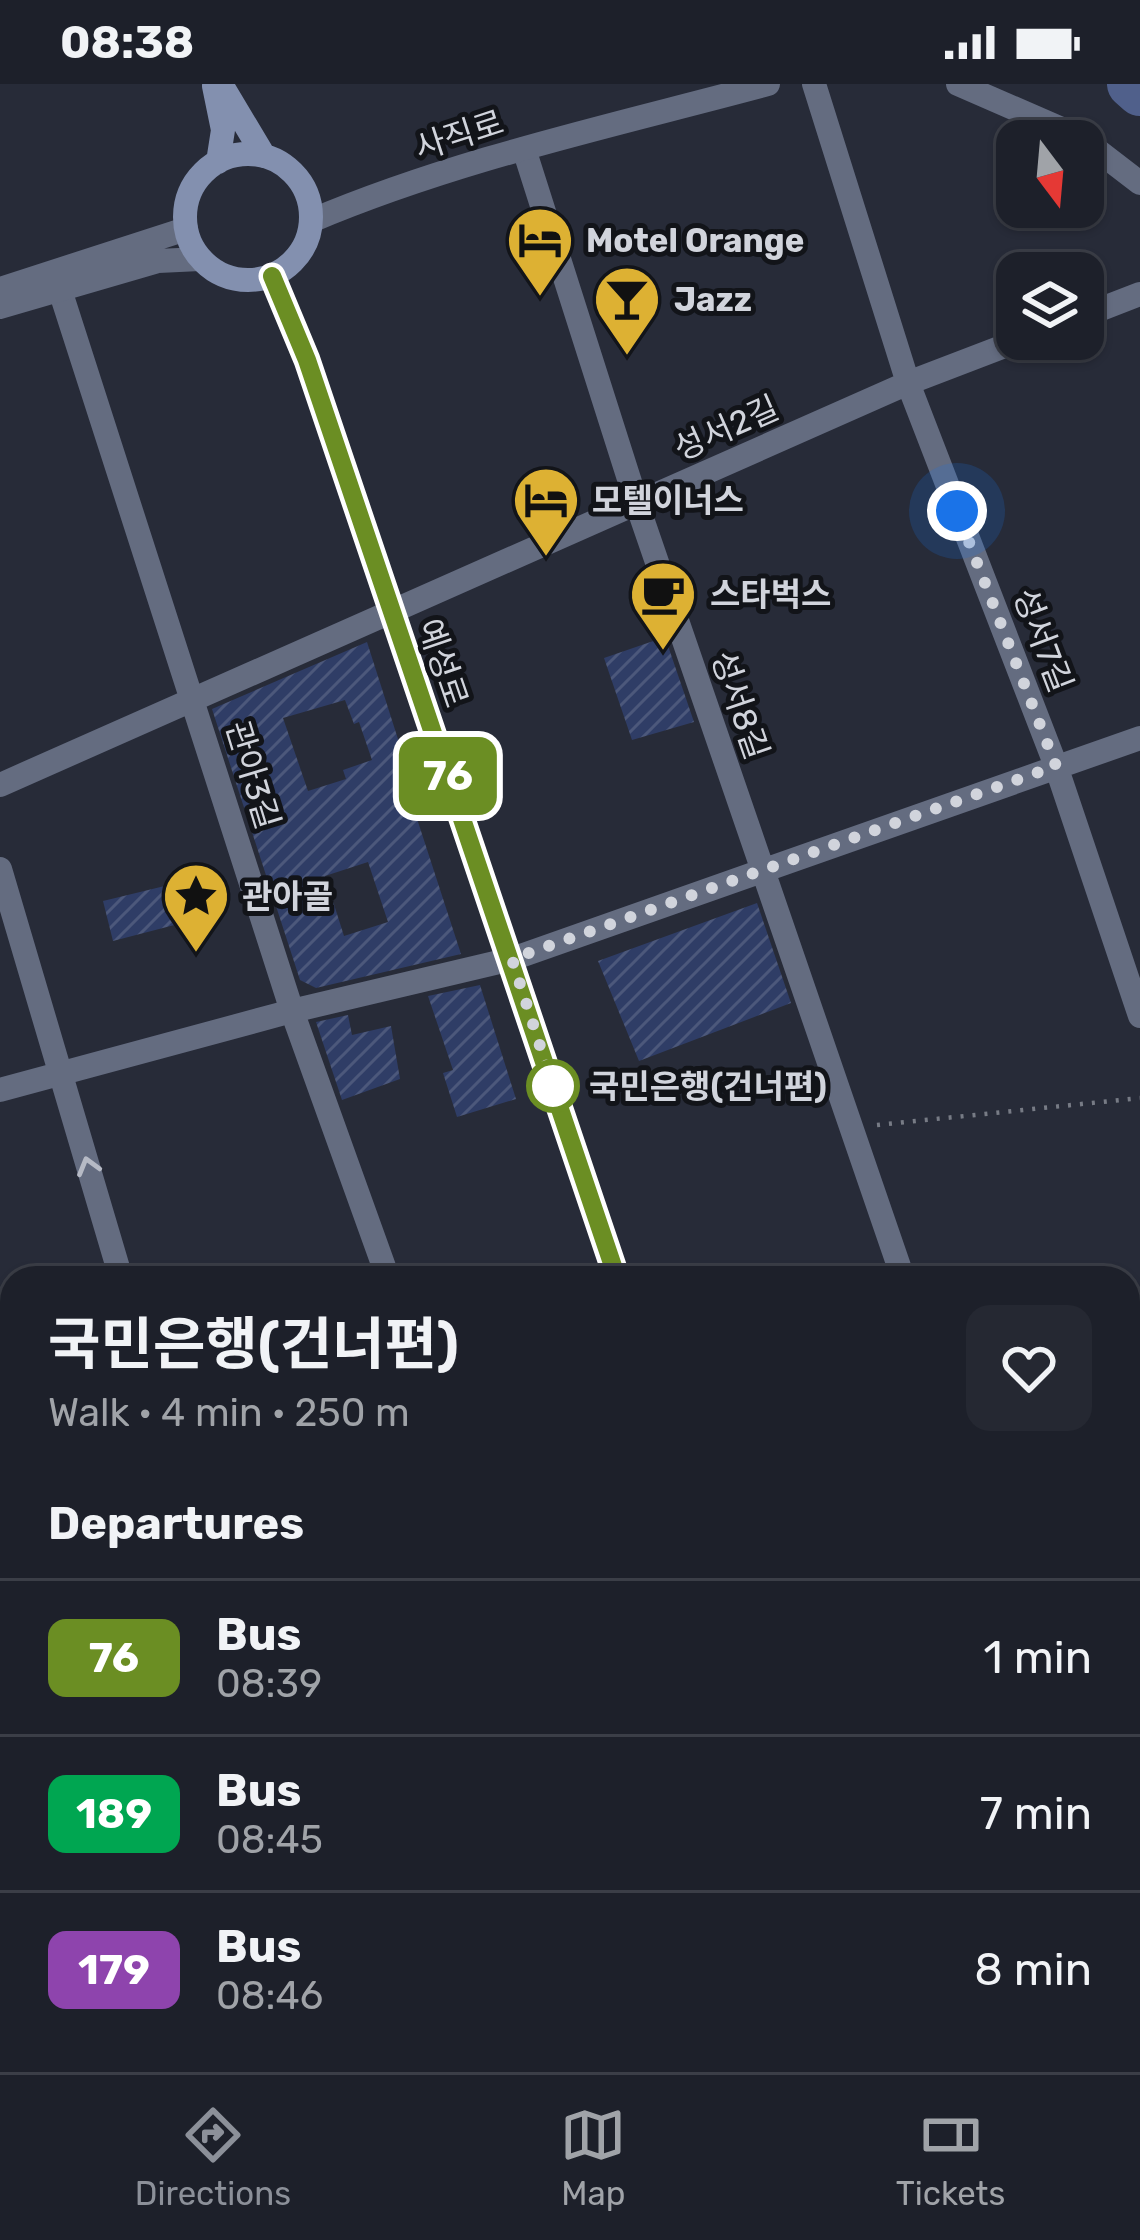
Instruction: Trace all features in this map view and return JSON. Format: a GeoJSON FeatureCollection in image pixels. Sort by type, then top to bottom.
{"type":"FeatureCollection","features":[{"type":"Feature","properties":{"kind":"main road"},"geometry":{"type":"LineString","coordinates":[[217,84],[264,157]]}},
{"type":"Feature","properties":{"kind":"main road"},"geometry":{"type":"LineString","coordinates":[[217,84],[223,130],[218,162]]}},
{"type":"Feature","properties":{"kind":"main road"},"geometry":{"type":"LineString","coordinates":[[233,156],[264,157],[293,173],[304,187],[311,221],[299,254],[272,276],[233,279],[200,259],[186,229],[185,213],[195,183],[218,162],[233,156]]}},
{"type":"Feature","properties":{"kind":"main road","name":"예성로"},"geometry":{"type":"LineString","coordinates":[[272,276],[307,360],[613,1266]]}},
{"type":"Feature","properties":{"kind":"street","name":"사직로"},"geometry":{"type":"LineString","coordinates":[[311,221],[350,204],[524,149],[768,84]]}},
{"type":"Feature","properties":{"kind":"street","name":"성서7길"},"geometry":{"type":"LineString","coordinates":[[814,84],[908,383],[1056,766],[1140,1016]]}},
{"type":"Feature","properties":{"kind":"street"},"geometry":{"type":"LineString","coordinates":[[958,84],[1081,137],[1140,183]]}},
{"type":"Feature","properties":{"kind":"street","name":"성서8길"},"geometry":{"type":"LineString","coordinates":[[524,149],[637,504],[899,1266]]}},
{"type":"Feature","properties":{"kind":"street"},"geometry":{"type":"LineString","coordinates":[[0,289],[186,229]]}},
{"type":"Feature","properties":{"kind":"street"},"geometry":{"type":"LineString","coordinates":[[0,307],[158,261],[200,259]]}},
{"type":"Feature","properties":{"kind":"street","name":"관아3길"},"geometry":{"type":"LineString","coordinates":[[60,290],[292,1011],[384,1266]]}},
{"type":"Feature","properties":{"kind":"street"},"geometry":{"type":"LineString","coordinates":[[1104,308],[1140,294]]}},
{"type":"Feature","properties":{"kind":"street","name":"성서2길"},"geometry":{"type":"LineString","coordinates":[[0,785],[908,383],[996,349]]}},
{"type":"Feature","properties":{"kind":"street"},"geometry":{"type":"LineString","coordinates":[[0,1090],[292,1011],[512,959],[1140,738]]}},
{"type":"Feature","properties":{"kind":"street"},"geometry":{"type":"LineString","coordinates":[[0,869],[118,1266]]}},
{"type":"Feature","properties":{"kind":"path"},"geometry":{"type":"LineString","coordinates":[[851,1127],[1140,1098]]}},
{"type":"Feature","properties":{"kind":"building"},"geometry":{"type":"Polygon","coordinates":[[[665,637],[694,722],[632,740],[604,658],[665,637]]]}},
{"type":"Feature","properties":{"kind":"building"},"geometry":{"type":"Polygon","coordinates":[[[367,642],[413,786],[407,788],[461,954],[316,988],[300,980],[212,709],[367,642]],[[345,700],[283,718],[308,791],[346,779],[343,770],[372,760],[359,722],[354,724],[345,700]],[[368,862],[325,876],[344,936],[388,922],[368,862]]]}},
{"type":"Feature","properties":{"kind":"building"},"geometry":{"type":"Polygon","coordinates":[[[177,883],[186,922],[113,941],[103,901],[177,883]]]}},
{"type":"Feature","properties":{"kind":"building"},"geometry":{"type":"Polygon","coordinates":[[[757,903],[791,1003],[639,1061],[598,961],[757,903]]]}},
{"type":"Feature","properties":{"kind":"building"},"geometry":{"type":"Polygon","coordinates":[[[480,985],[516,1099],[457,1117],[443,1073],[453,1070],[428,996],[480,985]]]}},
{"type":"Feature","properties":{"kind":"building"},"geometry":{"type":"Polygon","coordinates":[[[348,1015],[352,1035],[391,1026],[400,1079],[342,1100],[316,1022],[348,1015]]]}},
{"type":"Feature","properties":{"kind":"waterway"},"geometry":{"type":"LineString","coordinates":[[1131,84],[1140,92]]}},
{"type":"Feature","properties":{"kind":"bus line","name":"76"},"geometry":{"type":"LineString","coordinates":[[272,276],[307,360],[613,1266]]}},
{"type":"Feature","properties":{"kind":"place","name":"Motel Orange"},"geometry":{"type":"Point","coordinates":[540,299]}},
{"type":"Feature","properties":{"kind":"place","name":"Jazz"},"geometry":{"type":"Point","coordinates":[627,358]}},
{"type":"Feature","properties":{"kind":"place","name":"모텔이너스"},"geometry":{"type":"Point","coordinates":[546,559]}},
{"type":"Feature","properties":{"kind":"place","name":"스타벅스"},"geometry":{"type":"Point","coordinates":[663,653]}},
{"type":"Feature","properties":{"kind":"place","name":"관아골"},"geometry":{"type":"Point","coordinates":[196,955]}},
{"type":"Feature","properties":{"kind":"place","name":"국민은행(건너편)"},"geometry":{"type":"Point","coordinates":[553,1086]}},
{"type":"Feature","properties":{"kind":"route"},"geometry":{"type":"LineString","coordinates":[[553,1086],[512,959],[1056,766],[957,511]]}}]}
